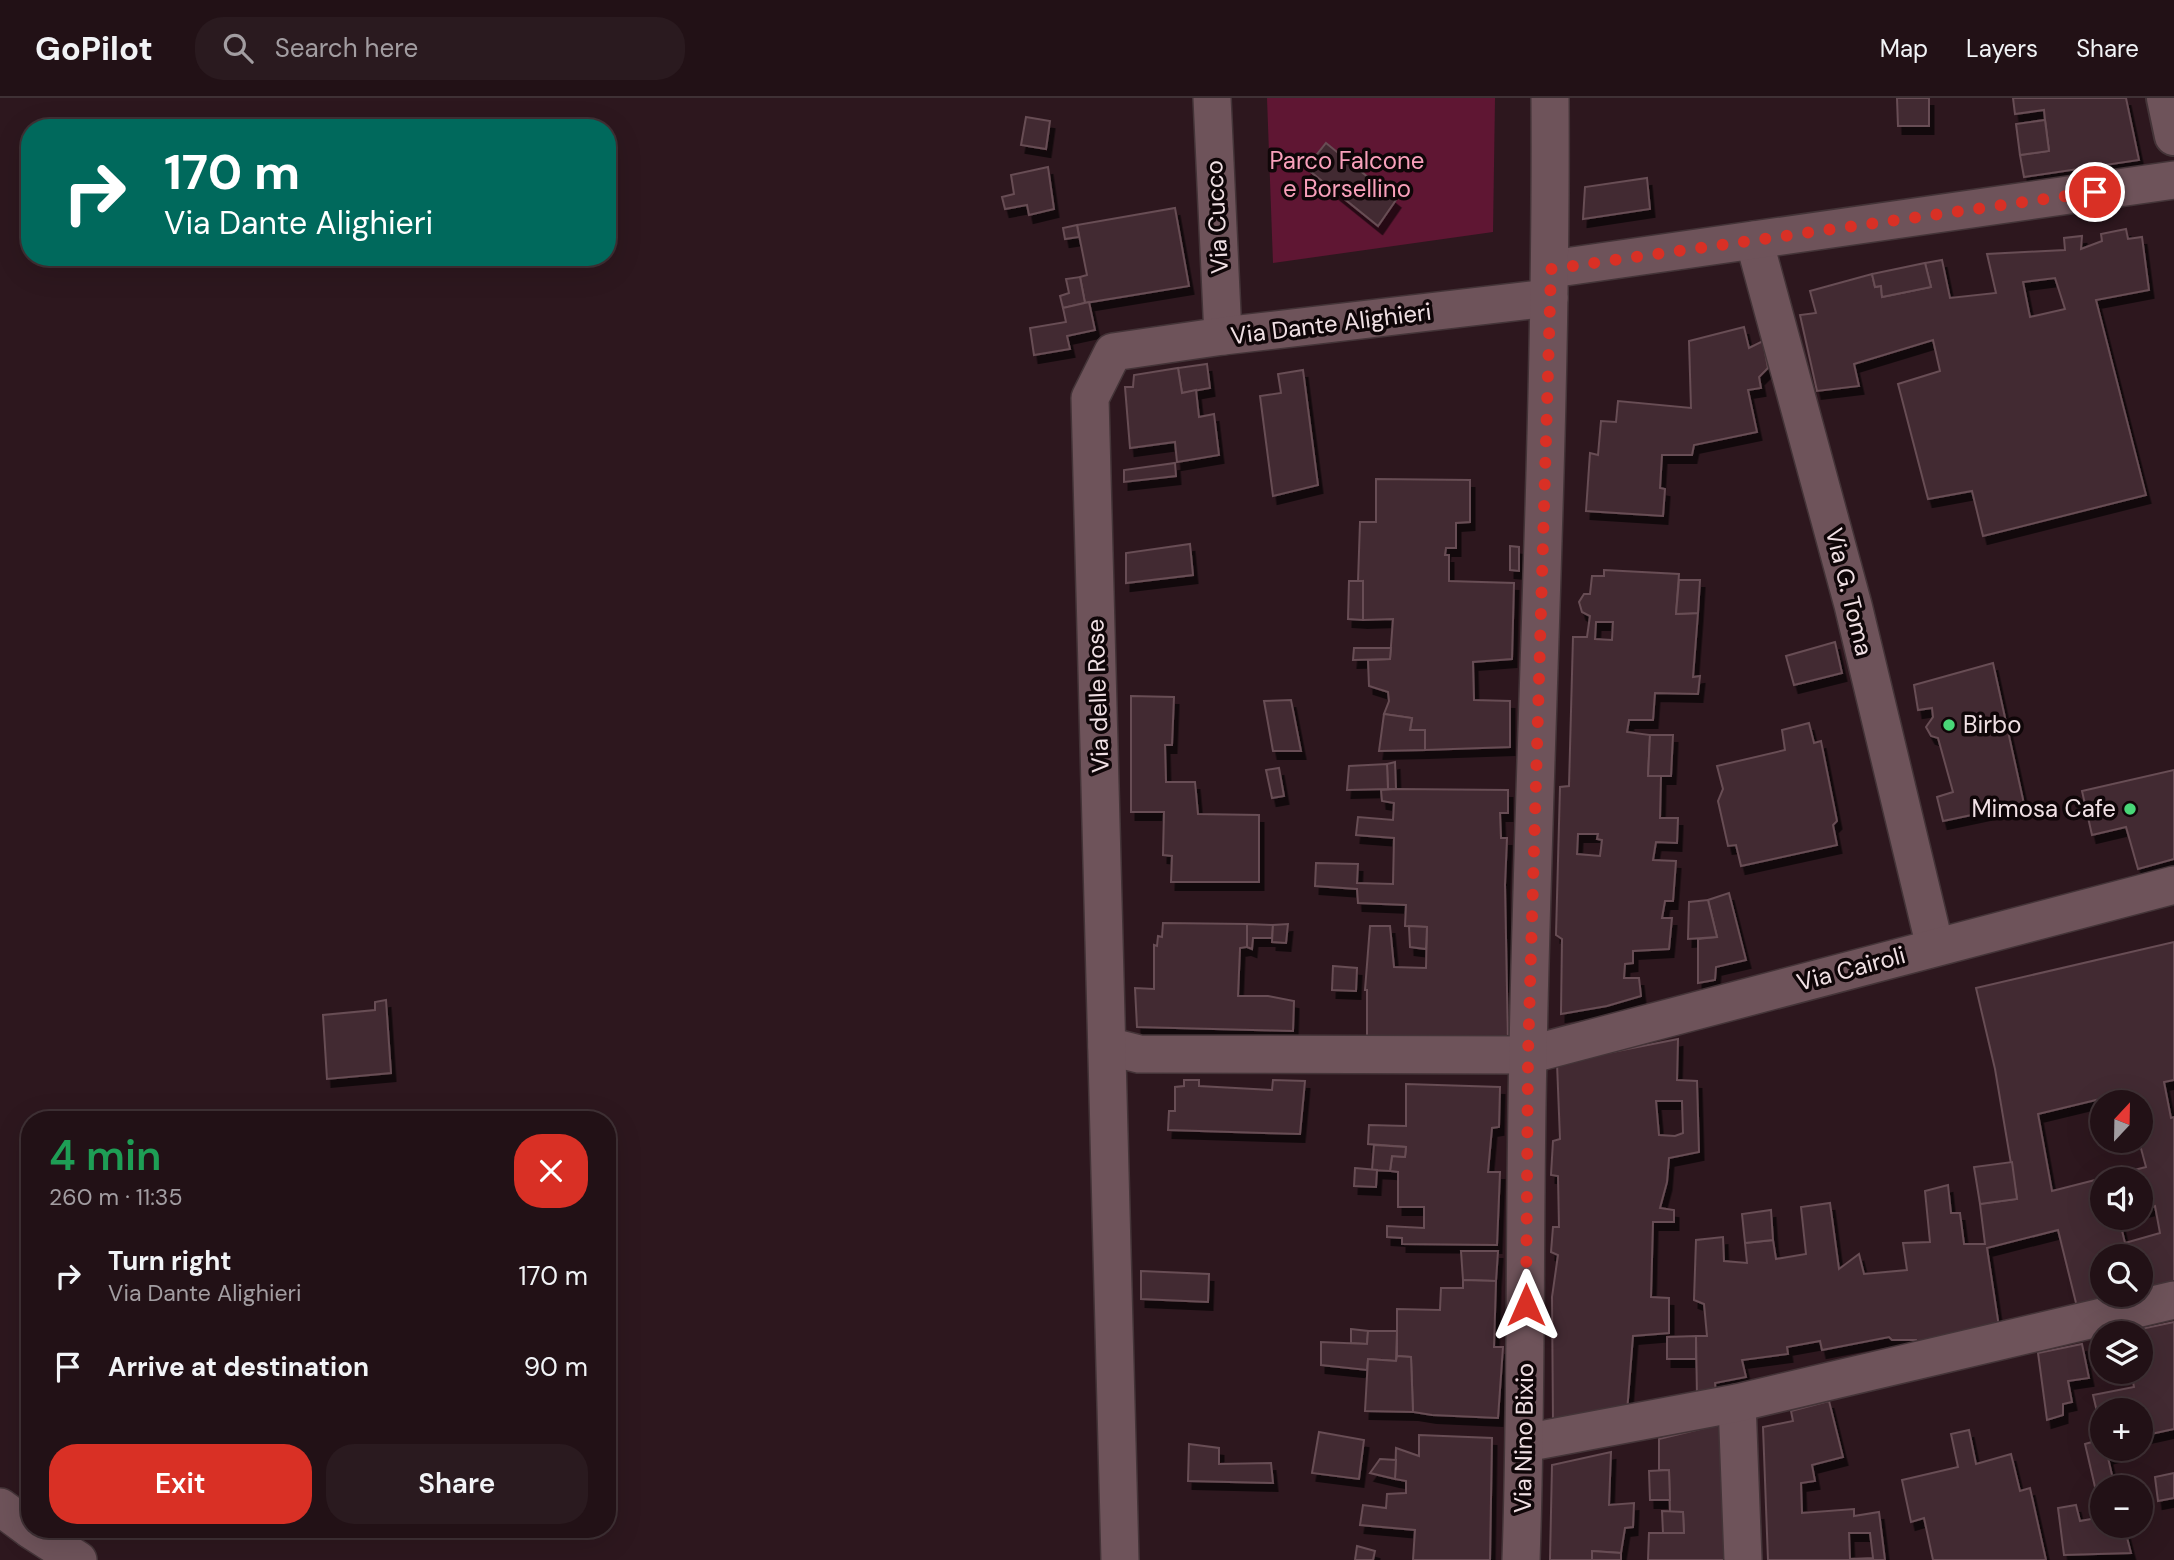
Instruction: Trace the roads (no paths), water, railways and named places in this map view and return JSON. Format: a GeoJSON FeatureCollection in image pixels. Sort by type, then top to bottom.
{"type":"FeatureCollection","features":[{"type":"Feature","properties":{"kind":"street","name":"Via Cucco"},"geometry":{"type":"LineString","coordinates":[[1212,98],[1223,336]]}},
{"type":"Feature","properties":{"kind":"street","name":"Via Nino Bixio"},"geometry":{"type":"LineString","coordinates":[[1521,1560],[1525,1443],[1528,1055],[1550,283],[1550,98]]}},
{"type":"Feature","properties":{"kind":"street"},"geometry":{"type":"LineString","coordinates":[[2166,98],[2174,136]]}},
{"type":"Feature","properties":{"kind":"street","name":"Via Dante Alighieri"},"geometry":{"type":"LineString","coordinates":[[1113,352],[1550,283],[1754,240],[2174,180]]}},
{"type":"Feature","properties":{"kind":"street","name":"Via G. Toma"},"geometry":{"type":"LineString","coordinates":[[1754,240],[1853,604],[1934,947]]}},
{"type":"Feature","properties":{"kind":"street","name":"Via delle Rose"},"geometry":{"type":"LineString","coordinates":[[1113,352],[1090,398],[1120,1560]]}},
{"type":"Feature","properties":{"kind":"street","name":"Via Cairoli"},"geometry":{"type":"LineString","coordinates":[[1107,1046],[1139,1054],[1528,1055],[2174,885]]}},
{"type":"Feature","properties":{"kind":"street"},"geometry":{"type":"LineString","coordinates":[[1525,1443],[1737,1403],[2174,1300]]}},
{"type":"Feature","properties":{"kind":"street"},"geometry":{"type":"LineString","coordinates":[[1737,1403],[1743,1560]]}},
{"type":"Feature","properties":{"kind":"street"},"geometry":{"type":"LineString","coordinates":[[0,1507],[21,1522]]}},
{"type":"Feature","properties":{"kind":"street"},"geometry":{"type":"LineString","coordinates":[[44,1538],[78,1560]]}},
{"type":"Feature","properties":{"kind":"place","name":"Birbo"},"geometry":{"type":"Point","coordinates":[1949,725]}},
{"type":"Feature","properties":{"kind":"place","name":"Mimosa Cafe"},"geometry":{"type":"Point","coordinates":[2130,809]}},
{"type":"Feature","properties":{"kind":"park label","name":"Parco Falcone e Borsellino"},"geometry":{"type":"Point","coordinates":[1347,175]}}]}
